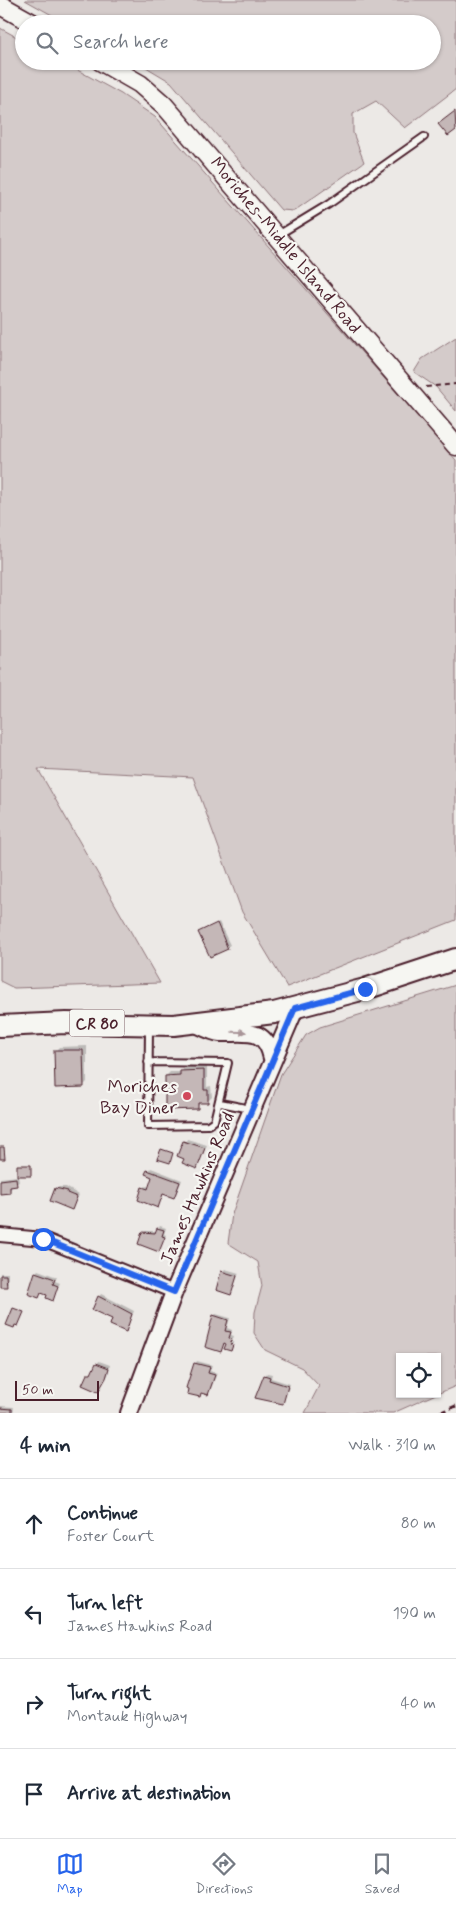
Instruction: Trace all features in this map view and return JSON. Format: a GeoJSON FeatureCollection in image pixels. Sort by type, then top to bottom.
{"type":"FeatureCollection","features":[{"type":"Feature","properties":{"kind":"main road"},"geometry":{"type":"LineString","coordinates":[[0,4],[19,15]]}},
{"type":"Feature","properties":{"kind":"main road","name":"Moriches-Middle Island Road"},"geometry":{"type":"LineString","coordinates":[[116,70],[140,84],[157,97],[278,235],[456,446]]}},
{"type":"Feature","properties":{"kind":"main road","name":"CR 80"},"geometry":{"type":"LineString","coordinates":[[420,972],[456,959]]}},
{"type":"Feature","properties":{"kind":"main road","name":"CR 80"},"geometry":{"type":"LineString","coordinates":[[0,1026],[66,1023],[194,1023],[295,1008],[420,972],[456,964]]}},
{"type":"Feature","properties":{"kind":"street","name":"James Hawkins Road"},"geometry":{"type":"LineString","coordinates":[[129,1413],[174,1292],[253,1110],[272,1058],[295,1008]]}},
{"type":"Feature","properties":{"kind":"street"},"geometry":{"type":"LineString","coordinates":[[194,1023],[217,1033],[239,1031],[263,1037],[269,1045],[272,1058]]}},
{"type":"Feature","properties":{"kind":"street"},"geometry":{"type":"LineString","coordinates":[[0,1235],[43,1239],[174,1292]]}},
{"type":"Feature","properties":{"kind":"lane"},"geometry":{"type":"LineString","coordinates":[[278,235],[329,204],[424,137]]}},
{"type":"Feature","properties":{"kind":"lane"},"geometry":{"type":"LineString","coordinates":[[148,1062],[228,1063],[214,1121],[208,1125],[148,1126],[148,1062],[149,1024]]}},
{"type":"Feature","properties":{"kind":"lane"},"geometry":{"type":"LineString","coordinates":[[220,1102],[253,1110]]}},
{"type":"Feature","properties":{"kind":"path"},"geometry":{"type":"LineString","coordinates":[[418,388],[456,384]]}},
{"type":"Feature","properties":{"kind":"shaded area"},"geometry":{"type":"Polygon","coordinates":[[[25,0],[456,0],[456,89],[405,128],[376,101],[353,114],[353,133],[364,162],[294,211],[281,210],[171,82],[151,70],[441,70],[441,15],[52,15],[25,0]]]}},
{"type":"Feature","properties":{"kind":"shaded area"},"geometry":{"type":"Polygon","coordinates":[[[0,28],[15,36],[15,70],[77,70],[121,94],[155,117],[456,460],[456,920],[287,987],[242,912],[193,777],[38,769],[160,983],[14,988],[0,981],[0,28]]]}},
{"type":"Feature","properties":{"kind":"shaded area"},"geometry":{"type":"Polygon","coordinates":[[[456,337],[456,411],[436,387],[414,372],[422,359],[456,337]]]}},
{"type":"Feature","properties":{"kind":"shaded area"},"geometry":{"type":"Polygon","coordinates":[[[456,985],[456,1386],[441,1392],[441,1353],[396,1353],[396,1398],[427,1398],[393,1413],[305,1413],[319,1386],[302,1368],[265,1350],[254,1333],[255,1312],[262,1286],[258,1262],[228,1243],[232,1214],[281,1074],[306,1035],[320,1027],[456,985]]]}},
{"type":"Feature","properties":{"kind":"building"},"geometry":{"type":"Polygon","coordinates":[[[455,111],[456,130],[448,136],[438,124],[455,111]]]}},
{"type":"Feature","properties":{"kind":"building"},"geometry":{"type":"Polygon","coordinates":[[[217,923],[228,949],[210,957],[198,932],[217,923]]]}},
{"type":"Feature","properties":{"kind":"building"},"geometry":{"type":"Polygon","coordinates":[[[54,1050],[83,1050],[84,1087],[55,1088],[54,1050]]]}},
{"type":"Feature","properties":{"kind":"building","name":"Moriches Bay Diner"},"geometry":{"type":"Polygon","coordinates":[[[204,1070],[204,1090],[208,1090],[208,1103],[198,1103],[198,1109],[165,1110],[165,1076],[180,1075],[180,1071],[204,1070]]]}},
{"type":"Feature","properties":{"kind":"building"},"geometry":{"type":"Polygon","coordinates":[[[183,1141],[205,1148],[197,1169],[182,1163],[184,1159],[177,1156],[183,1141]]]}},
{"type":"Feature","properties":{"kind":"building"},"geometry":{"type":"Polygon","coordinates":[[[0,1147],[4,1147],[5,1159],[0,1159],[0,1147]]]}},
{"type":"Feature","properties":{"kind":"building"},"geometry":{"type":"Polygon","coordinates":[[[161,1149],[173,1153],[170,1163],[157,1159],[161,1149]]]}},
{"type":"Feature","properties":{"kind":"building"},"geometry":{"type":"Polygon","coordinates":[[[17,1165],[31,1165],[31,1176],[17,1176],[17,1165]]]}},
{"type":"Feature","properties":{"kind":"building"},"geometry":{"type":"Polygon","coordinates":[[[147,1170],[180,1182],[174,1198],[163,1194],[158,1208],[138,1200],[142,1187],[148,1189],[152,1177],[145,1174],[147,1170]]]}},
{"type":"Feature","properties":{"kind":"building"},"geometry":{"type":"Polygon","coordinates":[[[16,1178],[17,1186],[10,1187],[10,1193],[0,1194],[0,1180],[16,1178]]]}},
{"type":"Feature","properties":{"kind":"building"},"geometry":{"type":"Polygon","coordinates":[[[55,1188],[68,1191],[67,1193],[77,1197],[72,1210],[50,1201],[55,1188]]]}},
{"type":"Feature","properties":{"kind":"building"},"geometry":{"type":"Polygon","coordinates":[[[157,1228],[164,1230],[162,1236],[165,1237],[159,1252],[138,1244],[142,1232],[155,1233],[157,1228]]]}},
{"type":"Feature","properties":{"kind":"building"},"geometry":{"type":"Polygon","coordinates":[[[221,1271],[237,1276],[231,1295],[216,1290],[221,1271]]]}},
{"type":"Feature","properties":{"kind":"building"},"geometry":{"type":"Polygon","coordinates":[[[35,1272],[55,1279],[53,1284],[58,1286],[53,1301],[46,1298],[47,1295],[41,1293],[39,1298],[28,1294],[35,1272]]]}},
{"type":"Feature","properties":{"kind":"building"},"geometry":{"type":"Polygon","coordinates":[[[0,1275],[6,1275],[7,1287],[0,1287],[0,1275]]]}},
{"type":"Feature","properties":{"kind":"building"},"geometry":{"type":"Polygon","coordinates":[[[98,1296],[132,1314],[126,1332],[110,1325],[112,1319],[92,1310],[98,1296]]]}},
{"type":"Feature","properties":{"kind":"building"},"geometry":{"type":"Polygon","coordinates":[[[13,1308],[24,1312],[18,1326],[15,1325],[14,1328],[6,1325],[13,1308]]]}},
{"type":"Feature","properties":{"kind":"building"},"geometry":{"type":"Polygon","coordinates":[[[213,1315],[228,1320],[225,1331],[231,1332],[229,1338],[232,1339],[230,1344],[233,1345],[231,1351],[224,1349],[226,1344],[224,1343],[221,1352],[205,1347],[213,1315]]]}},
{"type":"Feature","properties":{"kind":"building"},"geometry":{"type":"Polygon","coordinates":[[[96,1363],[109,1368],[98,1392],[82,1385],[87,1374],[91,1374],[96,1363]]]}},
{"type":"Feature","properties":{"kind":"building"},"geometry":{"type":"Polygon","coordinates":[[[194,1363],[210,1367],[208,1373],[215,1375],[208,1395],[201,1393],[200,1397],[187,1394],[188,1389],[186,1388],[194,1363]]]}},
{"type":"Feature","properties":{"kind":"building"},"geometry":{"type":"Polygon","coordinates":[[[264,1375],[270,1377],[269,1380],[288,1386],[283,1404],[255,1398],[264,1375]]]}},
{"type":"Feature","properties":{"kind":"building"},"geometry":{"type":"Polygon","coordinates":[[[0,1408],[12,1409],[12,1413],[0,1413],[0,1408]]]}},
{"type":"Feature","properties":{"kind":"railway"},"geometry":{"type":"LineString","coordinates":[[439,1413],[456,1406]]}},
{"type":"Feature","properties":{"kind":"place","name":"Moriches Bay Diner"},"geometry":{"type":"Point","coordinates":[187,1096]}},
{"type":"Feature","properties":{"kind":"route"},"geometry":{"type":"LineString","coordinates":[[43,1239],[174,1292],[253,1110],[272,1058],[295,1008],[365,989]]}}]}
